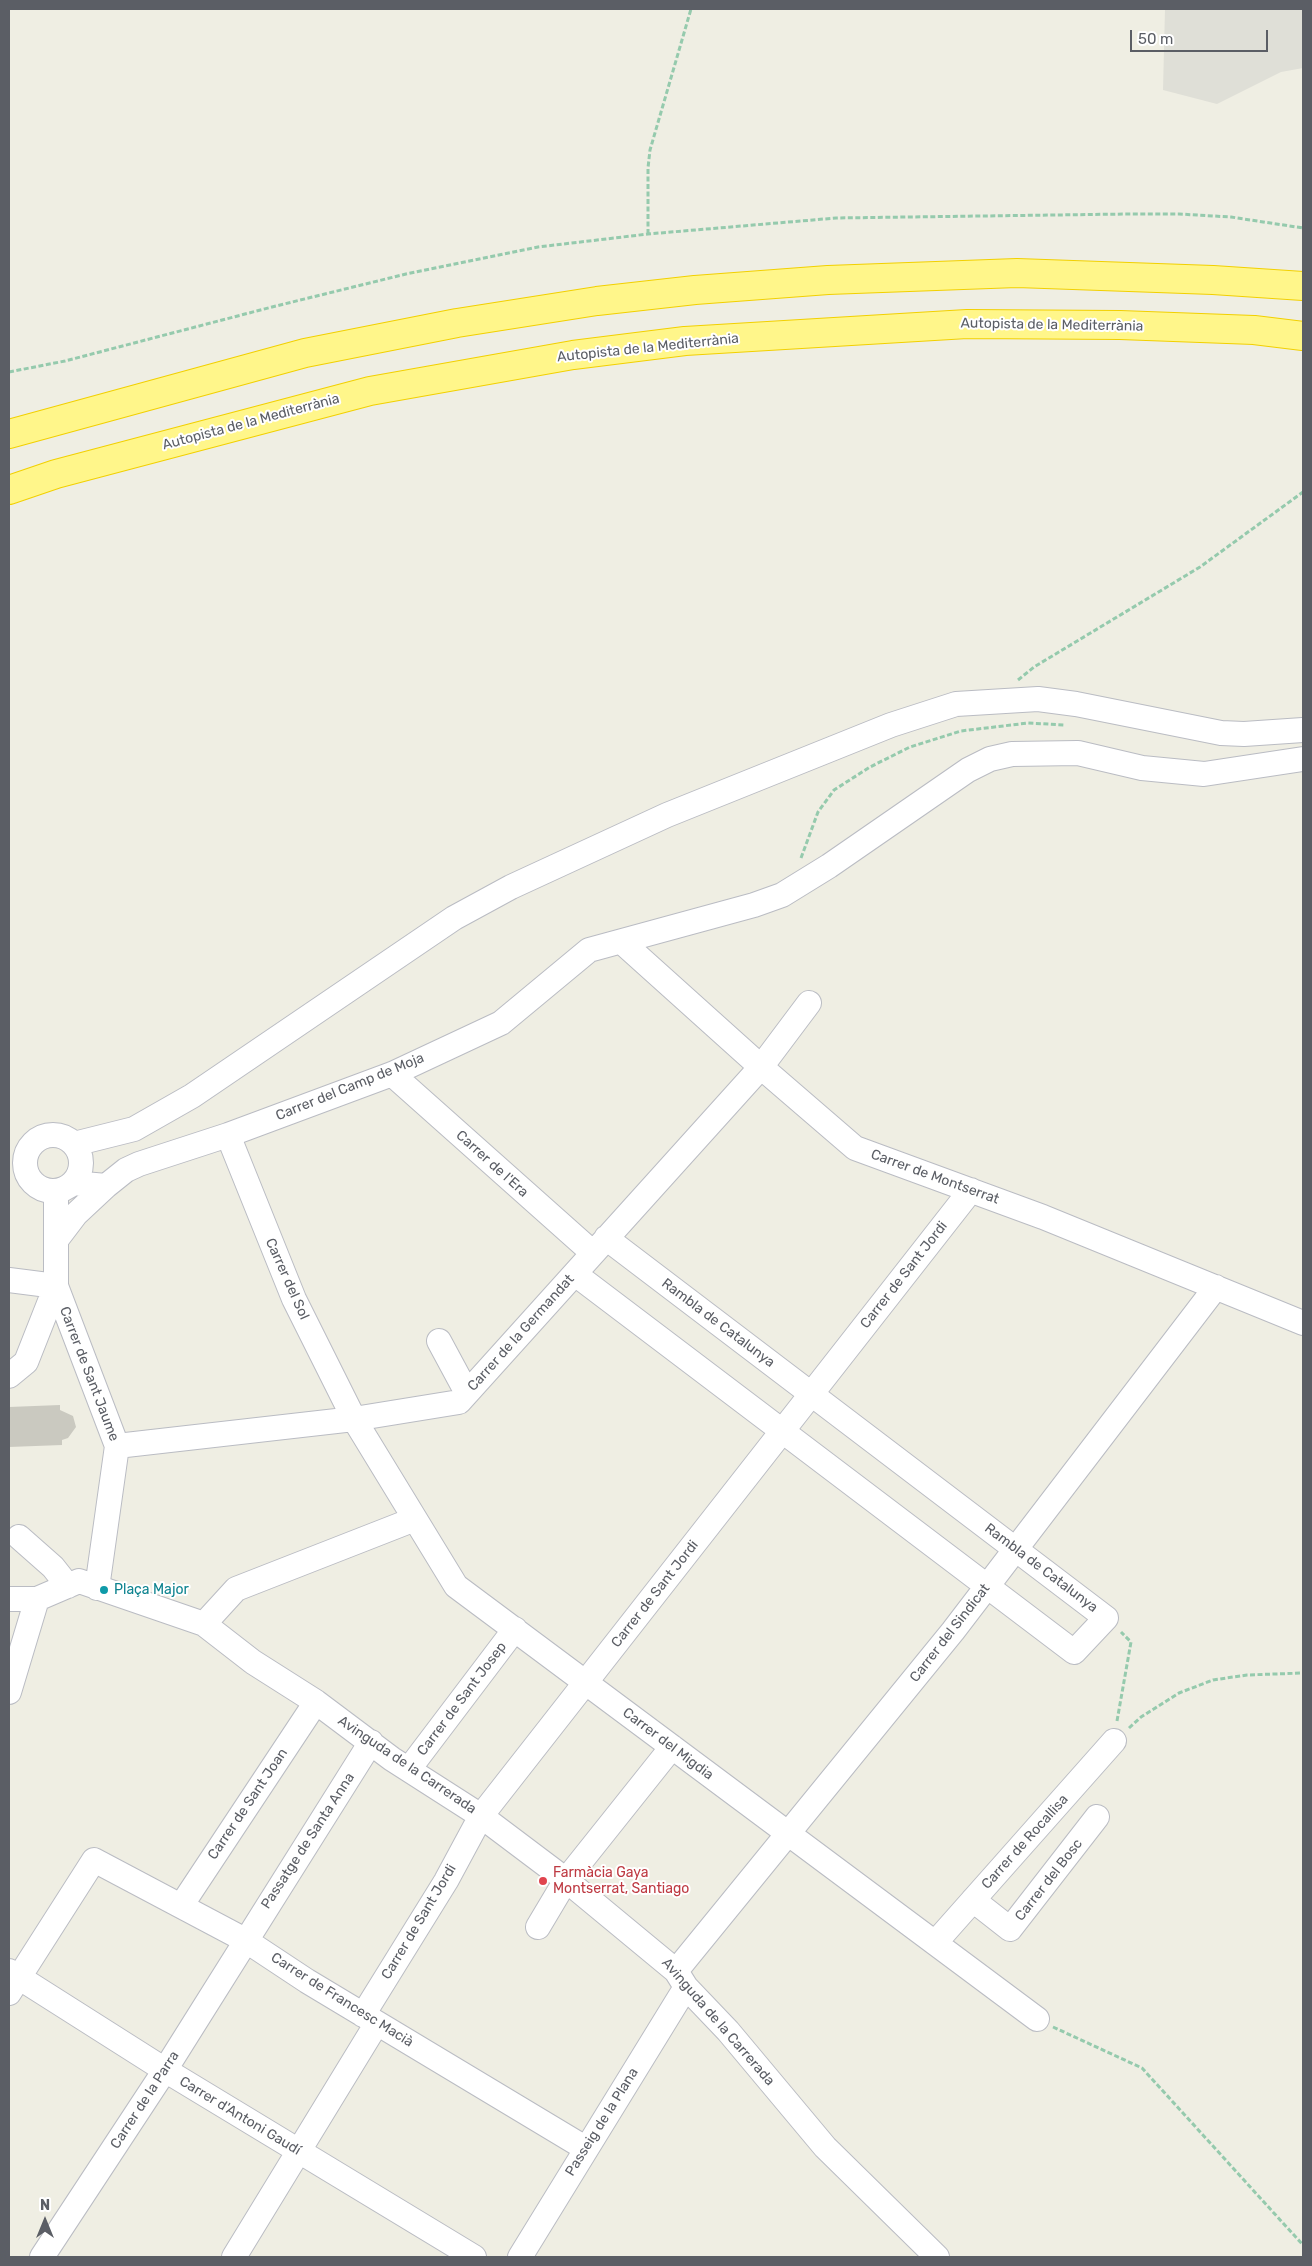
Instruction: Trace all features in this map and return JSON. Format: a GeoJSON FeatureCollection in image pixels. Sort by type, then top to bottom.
{"type":"FeatureCollection","features":[{"type":"Feature","properties":{"kind":"highway"},"geometry":{"type":"LineString","coordinates":[[9,434],[305,353],[457,323],[598,301],[695,290],[837,279],[1017,272],[1213,280],[1303,286]]}},
{"type":"Feature","properties":{"kind":"highway","name":"Autopista de la Mediterrània"},"geometry":{"type":"LineString","coordinates":[[9,490],[66,472],[370,391],[573,355],[685,341],[967,324],[1120,325],[1254,330],[1303,336]]}},
{"type":"Feature","properties":{"kind":"street"},"geometry":{"type":"LineString","coordinates":[[74,1144],[134,1128],[192,1096],[454,918],[553,866],[703,800],[892,724],[956,704],[1038,699],[1076,704],[1221,733],[1244,734],[1303,730]]}},
{"type":"Feature","properties":{"kind":"street","name":"Carrer del Camp de Moja"},"geometry":{"type":"LineString","coordinates":[[57,1239],[76,1214],[126,1170],[228,1135],[392,1074],[500,1023],[589,950],[782,895],[829,866],[968,770],[990,759],[1012,754],[1078,753],[1142,768],[1204,774],[1303,759]]}},
{"type":"Feature","properties":{"kind":"street","name":"Carrer de Montserrat"},"geometry":{"type":"LineString","coordinates":[[622,942],[761,1068],[855,1148],[971,1190],[1303,1323]]}},
{"type":"Feature","properties":{"kind":"street","name":"Carrer de la Germandat"},"geometry":{"type":"LineString","coordinates":[[117,1446],[354,1419],[459,1402],[761,1068],[809,1003]]}},
{"type":"Feature","properties":{"kind":"street","name":"Carrer de l'Era"},"geometry":{"type":"LineString","coordinates":[[392,1074],[600,1246]]}},
{"type":"Feature","properties":{"kind":"street"},"geometry":{"type":"LineString","coordinates":[[64,1187],[81,1168],[79,1151],[67,1138],[49,1135],[18,1148],[25,1159],[28,1175],[39,1187],[64,1187],[106,1186]]}},
{"type":"Feature","properties":{"kind":"street","name":"Carrer del Sol"},"geometry":{"type":"LineString","coordinates":[[228,1135],[294,1299],[354,1419]]}},
{"type":"Feature","properties":{"kind":"street","name":"Carrer de Sant Jaume"},"geometry":{"type":"LineString","coordinates":[[64,1187],[57,1239],[56,1286],[117,1446],[97,1588]]}},
{"type":"Feature","properties":{"kind":"street","name":"Carrer de Sant Jordi"},"geometry":{"type":"LineString","coordinates":[[234,2257],[298,2151],[480,1816],[971,1190]]}},
{"type":"Feature","properties":{"kind":"street","name":"Rambla de Catalunya"},"geometry":{"type":"LineString","coordinates":[[575,1274],[1074,1652],[1106,1618],[811,1394],[600,1246]]}},
{"type":"Feature","properties":{"kind":"street"},"geometry":{"type":"LineString","coordinates":[[9,1280],[56,1286],[26,1362],[9,1376]]}},
{"type":"Feature","properties":{"kind":"street","name":"Carrer del Sindicat"},"geometry":{"type":"LineString","coordinates":[[681,1979],[788,1834],[988,1586],[1216,1287]]}},
{"type":"Feature","properties":{"kind":"street"},"geometry":{"type":"LineString","coordinates":[[439,1341],[467,1393]]}},
{"type":"Feature","properties":{"kind":"street","name":"Carrer del Migdia"},"geometry":{"type":"LineString","coordinates":[[354,1419],[456,1586],[1037,2019]]}},
{"type":"Feature","properties":{"kind":"street"},"geometry":{"type":"LineString","coordinates":[[9,1599],[37,1598],[79,1581],[204,1624],[236,1589],[415,1519]]}},
{"type":"Feature","properties":{"kind":"street"},"geometry":{"type":"LineString","coordinates":[[19,1538],[54,1567],[68,1586]]}},
{"type":"Feature","properties":{"kind":"street"},"geometry":{"type":"LineString","coordinates":[[9,1692],[37,1598]]}},
{"type":"Feature","properties":{"kind":"street","name":"Avinguda de la Carrerada"},"geometry":{"type":"LineString","coordinates":[[204,1624],[253,1662],[316,1702],[409,1769],[480,1816],[566,1880],[681,1979],[728,2031],[825,2147],[937,2257]]}},
{"type":"Feature","properties":{"kind":"street","name":"Carrer de Sant Josep"},"geometry":{"type":"LineString","coordinates":[[409,1769],[515,1629]]}},
{"type":"Feature","properties":{"kind":"street","name":"Carrer de Sant Joan"},"geometry":{"type":"LineString","coordinates":[[181,1906],[316,1702]]}},
{"type":"Feature","properties":{"kind":"street","name":"Passatge de Santa Anna"},"geometry":{"type":"LineString","coordinates":[[245,1940],[371,1742]]}},
{"type":"Feature","properties":{"kind":"street","name":"Carrer de Rocallisa"},"geometry":{"type":"LineString","coordinates":[[935,1943],[1114,1742]]}},
{"type":"Feature","properties":{"kind":"street"},"geometry":{"type":"LineString","coordinates":[[538,1927],[566,1880],[672,1747]]}},
{"type":"Feature","properties":{"kind":"street","name":"Carrer del Bosc"},"geometry":{"type":"LineString","coordinates":[[973,1900],[1010,1929],[1098,1817]]}},
{"type":"Feature","properties":{"kind":"street","name":"Carrer de Francesc Macià"},"geometry":{"type":"LineString","coordinates":[[12,1981],[94,1860],[245,1940],[370,2019],[585,2148]]}},
{"type":"Feature","properties":{"kind":"street","name":"Carrer de la Parra"},"geometry":{"type":"LineString","coordinates":[[42,2257],[165,2070],[245,1940]]}},
{"type":"Feature","properties":{"kind":"street","name":"Passeig de la Plana"},"geometry":{"type":"LineString","coordinates":[[520,2257],[585,2148],[681,1979]]}},
{"type":"Feature","properties":{"kind":"street","name":"Carrer d'Antoni Gaudí"},"geometry":{"type":"LineString","coordinates":[[12,1981],[165,2070],[474,2257]]}},
{"type":"Feature","properties":{"kind":"path"},"geometry":{"type":"LineString","coordinates":[[648,234],[648,168],[650,150],[691,9]]}},
{"type":"Feature","properties":{"kind":"path"},"geometry":{"type":"LineString","coordinates":[[9,372],[65,361],[406,274],[538,246],[648,234],[836,218],[1179,214],[1231,217],[1303,228]]}},
{"type":"Feature","properties":{"kind":"path"},"geometry":{"type":"LineString","coordinates":[[993,701],[1034,667],[1200,567],[1303,492]]}},
{"type":"Feature","properties":{"kind":"path"},"geometry":{"type":"LineString","coordinates":[[1106,1618],[1131,1642],[1114,1742]]}},
{"type":"Feature","properties":{"kind":"path"},"geometry":{"type":"LineString","coordinates":[[1114,1742],[1141,1717],[1179,1693],[1213,1680],[1247,1675],[1303,1672]]}},
{"type":"Feature","properties":{"kind":"path"},"geometry":{"type":"LineString","coordinates":[[1037,2019],[1142,2068],[1303,2245]]}},
{"type":"Feature","properties":{"kind":"shaded area"},"geometry":{"type":"Polygon","coordinates":[[[1165,9],[1303,9],[1303,68],[1281,72],[1217,104],[1163,90],[1165,9]]]}},
{"type":"Feature","properties":{"kind":"building"},"geometry":{"type":"Polygon","coordinates":[[[60,1405],[60,1410],[73,1416],[76,1427],[68,1438],[62,1440],[62,1445],[9,1447],[9,1407],[60,1405]]]}},
{"type":"Feature","properties":{"kind":"place","name":"Plaça Major"},"geometry":{"type":"Point","coordinates":[104,1590]}},
{"type":"Feature","properties":{"kind":"place","name":"Farmàcia Gaya Montserrat, Santiago"},"geometry":{"type":"Point","coordinates":[543,1881]}}]}
